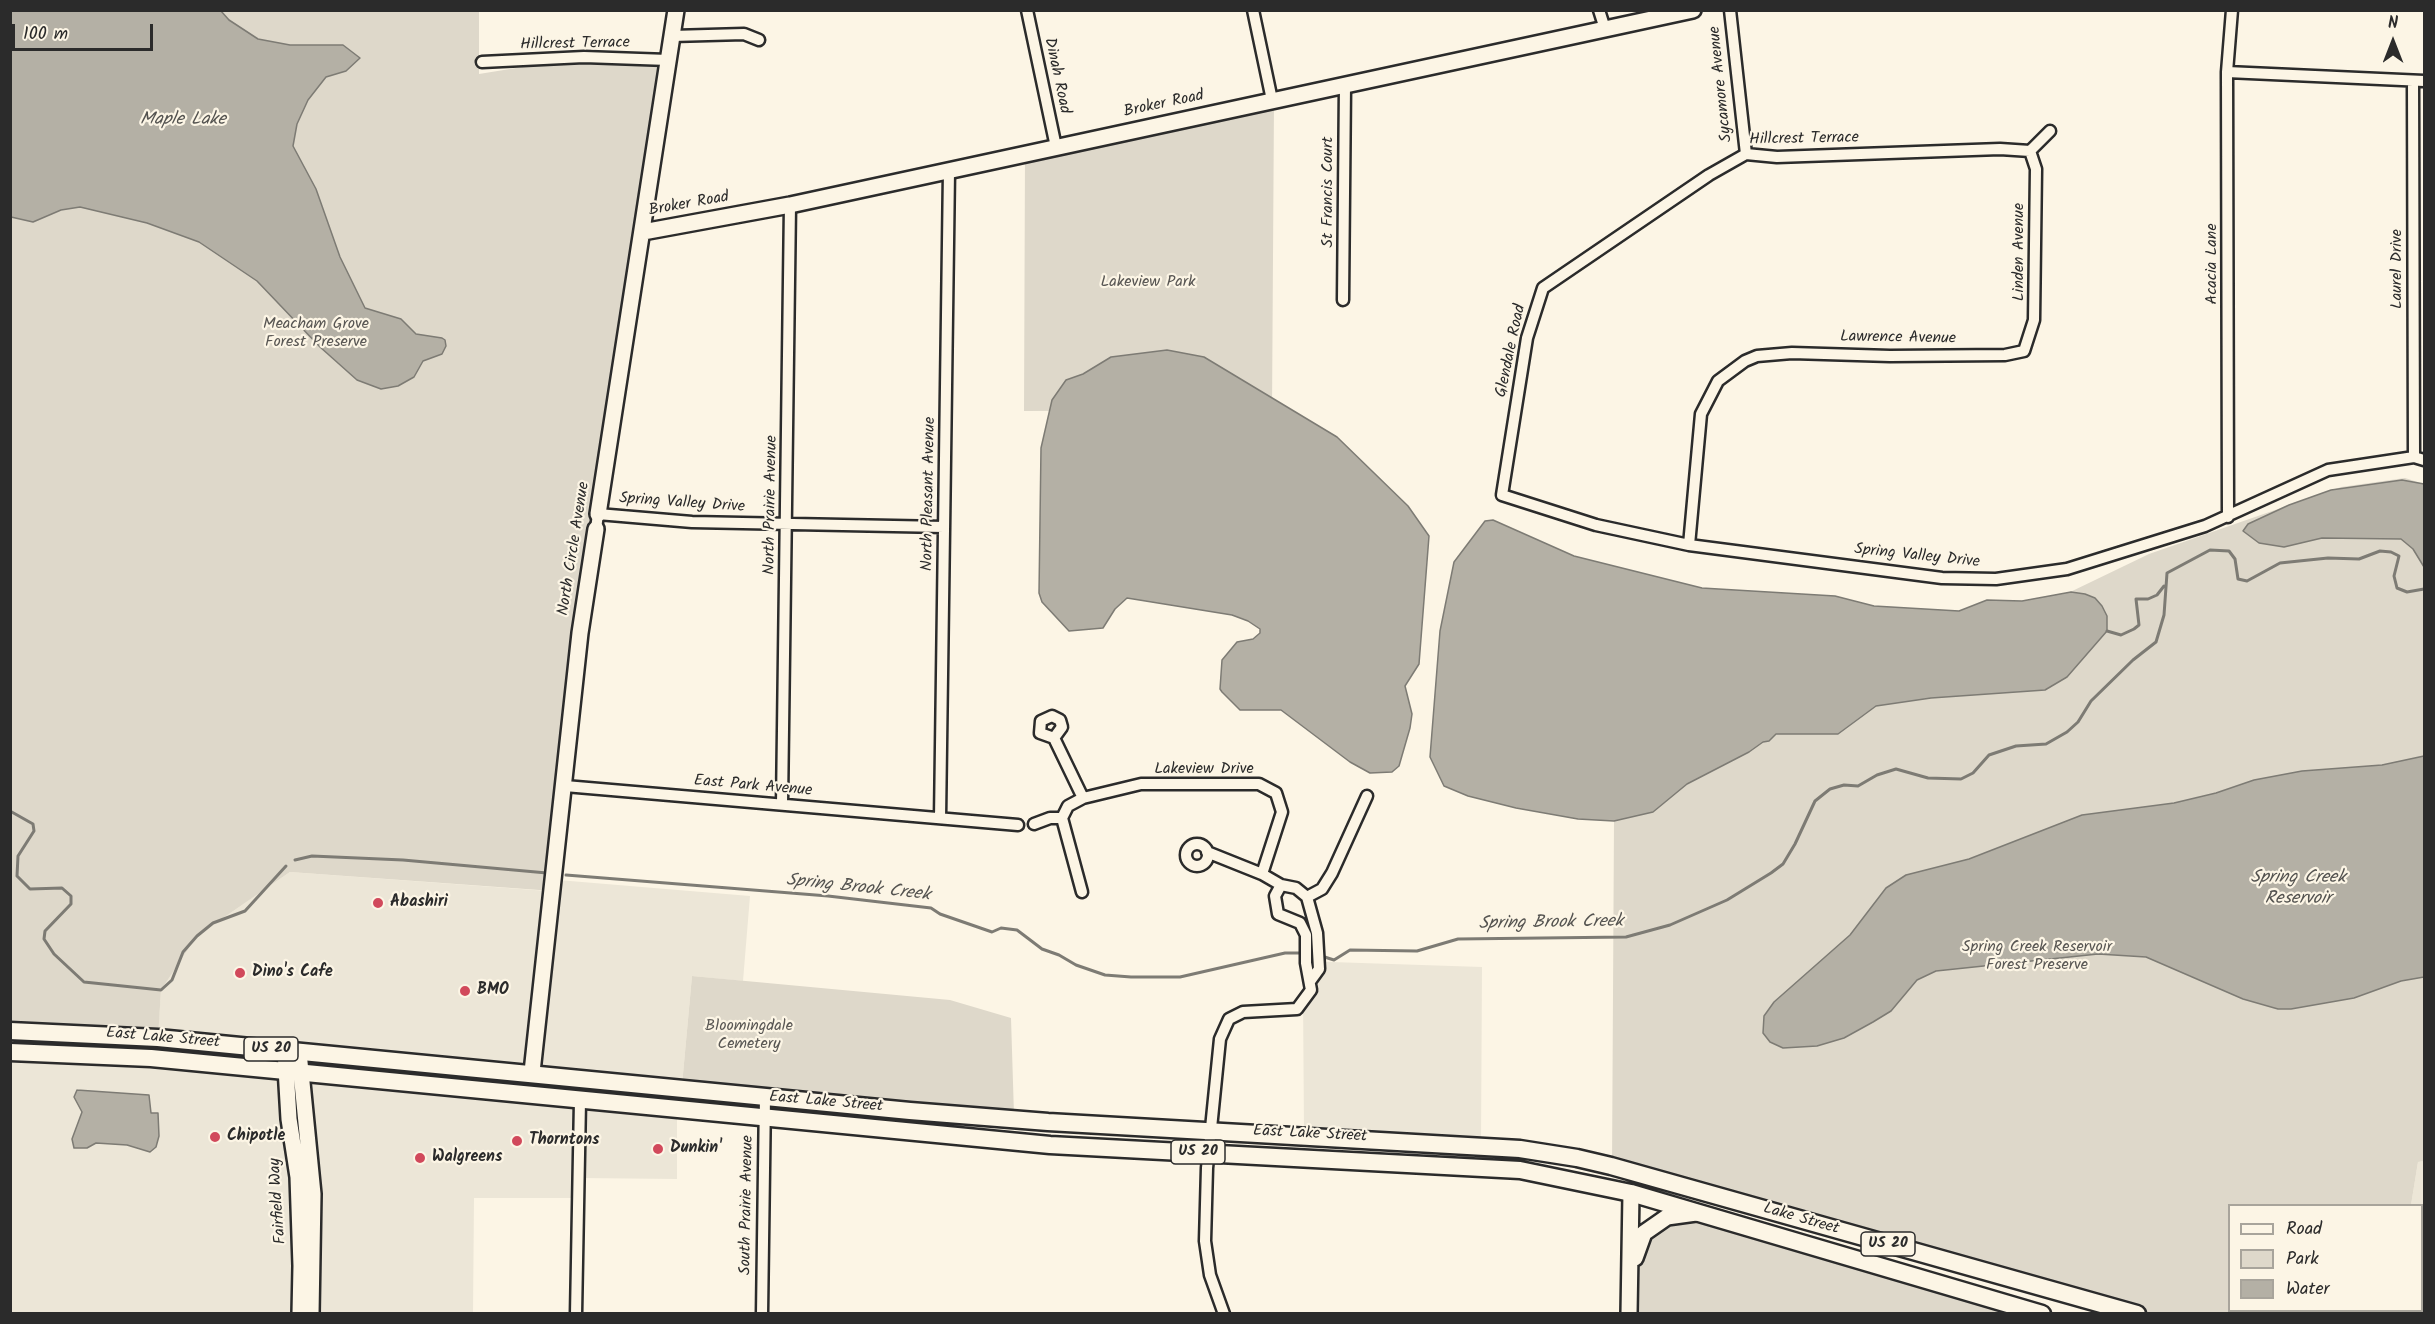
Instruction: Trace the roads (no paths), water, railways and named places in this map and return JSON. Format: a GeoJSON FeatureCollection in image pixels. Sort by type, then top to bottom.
{"type":"FeatureCollection","features":[{"type":"Feature","properties":{"kind":"main road","name":"East Lake Street"},"geometry":{"type":"LineString","coordinates":[[10,1031],[158,1038],[1048,1122],[1520,1149],[1577,1158],[1639,1175]]}},
{"type":"Feature","properties":{"kind":"main road","name":"East Lake Street"},"geometry":{"type":"LineString","coordinates":[[10,1053],[151,1058],[1050,1145],[1520,1170],[1631,1193]]}},
{"type":"Feature","properties":{"kind":"main road"},"geometry":{"type":"LineString","coordinates":[[1631,1193],[1639,1175]]}},
{"type":"Feature","properties":{"kind":"main road","name":"Lake Street"},"geometry":{"type":"LineString","coordinates":[[1639,1175],[2137,1314]]}},
{"type":"Feature","properties":{"kind":"main road","name":"Lake Street"},"geometry":{"type":"LineString","coordinates":[[1631,1193],[2042,1314]]}},
{"type":"Feature","properties":{"kind":"street","name":"North Circle Avenue"},"geometry":{"type":"LineString","coordinates":[[529,1095],[565,786],[580,633],[676,10]]}},
{"type":"Feature","properties":{"kind":"street","name":"Dinah Road"},"geometry":{"type":"LineString","coordinates":[[1027,10],[1056,147]]}},
{"type":"Feature","properties":{"kind":"street"},"geometry":{"type":"LineString","coordinates":[[1253,10],[1272,100]]}},
{"type":"Feature","properties":{"kind":"street"},"geometry":{"type":"LineString","coordinates":[[1599,10],[1605,29]]}},
{"type":"Feature","properties":{"kind":"street","name":"Broker Road"},"geometry":{"type":"LineString","coordinates":[[643,232],[790,205],[1693,10]]}},
{"type":"Feature","properties":{"kind":"street","name":"Sycamore Avenue"},"geometry":{"type":"LineString","coordinates":[[1730,10],[1740,126],[1746,154]]}},
{"type":"Feature","properties":{"kind":"street","name":"Acacia Lane"},"geometry":{"type":"LineString","coordinates":[[2228,517],[2227,72],[2232,10]]}},
{"type":"Feature","properties":{"kind":"street"},"geometry":{"type":"LineString","coordinates":[[672,36],[744,34],[759,40]]}},
{"type":"Feature","properties":{"kind":"street","name":"Hillcrest Terrace"},"geometry":{"type":"LineString","coordinates":[[482,62],[584,57],[668,60]]}},
{"type":"Feature","properties":{"kind":"street"},"geometry":{"type":"LineString","coordinates":[[2227,72],[2424,81]]}},
{"type":"Feature","properties":{"kind":"street","name":"Laurel Drive"},"geometry":{"type":"LineString","coordinates":[[2413,81],[2419,259],[2419,459]]}},
{"type":"Feature","properties":{"kind":"street","name":"St Francis Court"},"geometry":{"type":"LineString","coordinates":[[1343,300],[1345,84]]}},
{"type":"Feature","properties":{"kind":"street"},"geometry":{"type":"LineString","coordinates":[[2030,151],[2050,131]]}},
{"type":"Feature","properties":{"kind":"street","name":"Hillcrest Terrace"},"geometry":{"type":"LineString","coordinates":[[1605,246],[1709,175],[1746,154],[1777,157],[2001,149],[2030,151]]}},
{"type":"Feature","properties":{"kind":"street","name":"Linden Avenue"},"geometry":{"type":"LineString","coordinates":[[2024,351],[2034,320],[2036,169],[2030,151]]}},
{"type":"Feature","properties":{"kind":"street","name":"North Pleasant Avenue"},"geometry":{"type":"LineString","coordinates":[[940,818],[949,171]]}},
{"type":"Feature","properties":{"kind":"street","name":"North Prairie Avenue"},"geometry":{"type":"LineString","coordinates":[[782,804],[790,205]]}},
{"type":"Feature","properties":{"kind":"street","name":"Glendale Road"},"geometry":{"type":"LineString","coordinates":[[1502,495],[1527,338],[1543,288],[1605,246]]}},
{"type":"Feature","properties":{"kind":"street","name":"Lawrence Avenue"},"geometry":{"type":"LineString","coordinates":[[1689,545],[1699,425],[1707,400],[1718,381],[1737,365],[1757,356],[1771,354],[2005,355],[2024,351]]}},
{"type":"Feature","properties":{"kind":"street","name":"Spring Valley Drive"},"geometry":{"type":"LineString","coordinates":[[1502,495],[1596,525],[1689,545],[1942,578],[1996,579],[2067,569],[2228,517],[2328,470],[2419,459]]}},
{"type":"Feature","properties":{"kind":"street","name":"Spring Valley Drive"},"geometry":{"type":"LineString","coordinates":[[597,521],[944,527]]}},
{"type":"Feature","properties":{"kind":"street"},"geometry":{"type":"LineString","coordinates":[[1054,738],[1083,798]]}},
{"type":"Feature","properties":{"kind":"street","name":"Lakeview Drive"},"geometry":{"type":"LineString","coordinates":[[1062,818],[1068,806],[1083,798],[1141,784],[1259,784],[1276,793],[1282,812],[1262,874]]}},
{"type":"Feature","properties":{"kind":"street","name":"East Park Avenue"},"geometry":{"type":"LineString","coordinates":[[565,786],[1018,825]]}},
{"type":"Feature","properties":{"kind":"street"},"geometry":{"type":"LineString","coordinates":[[1307,897],[1322,889],[1332,873],[1367,796]]}},
{"type":"Feature","properties":{"kind":"street"},"geometry":{"type":"LineString","coordinates":[[1034,824],[1050,818],[1062,818],[1082,892]]}},
{"type":"Feature","properties":{"kind":"street"},"geometry":{"type":"LineString","coordinates":[[1207,852],[1262,874],[1281,885],[1296,888],[1307,897],[1318,949],[1319,969],[1311,980]]}},
{"type":"Feature","properties":{"kind":"street"},"geometry":{"type":"LineString","coordinates":[[1222,1313],[1206,1259],[1210,1130],[1220,1039],[1229,1019],[1243,1012],[1297,1009],[1311,990],[1306,960],[1306,935],[1300,923],[1278,915],[1275,896],[1281,885]]}},
{"type":"Feature","properties":{"kind":"street","name":"Fairfield Way"},"geometry":{"type":"LineString","coordinates":[[292,1052],[313,1194],[311,1314]]}},
{"type":"Feature","properties":{"kind":"street","name":"Fairfield Way"},"geometry":{"type":"LineString","coordinates":[[294,1071],[301,1266],[300,1314]]}},
{"type":"Feature","properties":{"kind":"street","name":"South Prairie Avenue"},"geometry":{"type":"LineString","coordinates":[[762,1314],[765,1097]]}},
{"type":"Feature","properties":{"kind":"street"},"geometry":{"type":"LineString","coordinates":[[576,1314],[580,1101]]}},
{"type":"Feature","properties":{"kind":"street"},"geometry":{"type":"LineString","coordinates":[[1629,1314],[1632,1275],[1631,1193]]}},
{"type":"Feature","properties":{"kind":"street"},"geometry":{"type":"LineString","coordinates":[[1632,1275],[1644,1233],[1668,1217],[1697,1212]]}},
{"type":"Feature","properties":{"kind":"water","name":"Maple Lake"},"geometry":{"type":"Polygon","coordinates":[[[11,10],[221,11],[229,20],[258,39],[290,45],[343,45],[360,58],[346,71],[326,77],[308,100],[297,124],[293,146],[316,189],[340,257],[365,308],[401,319],[416,334],[442,338],[446,346],[442,354],[423,361],[414,377],[398,386],[381,389],[357,380],[320,347],[257,281],[199,242],[147,223],[80,207],[61,210],[33,222],[11,217],[11,10]]]}},
{"type":"Feature","properties":{"kind":"water"},"geometry":{"type":"Polygon","coordinates":[[[1167,350],[1204,357],[1337,437],[1408,506],[1429,536],[1419,664],[1405,686],[1412,714],[1410,728],[1399,766],[1392,772],[1370,773],[1350,762],[1281,710],[1240,710],[1222,692],[1220,689],[1222,660],[1237,642],[1253,639],[1260,633],[1260,629],[1248,621],[1232,615],[1127,598],[1115,609],[1103,628],[1069,631],[1042,602],[1039,593],[1041,448],[1052,400],[1066,380],[1083,374],[1111,357],[1167,350]]]}},
{"type":"Feature","properties":{"kind":"water"},"geometry":{"type":"Polygon","coordinates":[[[2402,480],[2424,484],[2424,567],[2413,549],[2401,539],[2322,538],[2284,547],[2259,543],[2243,531],[2248,524],[2289,505],[2331,490],[2402,480]]]}},
{"type":"Feature","properties":{"kind":"water"},"geometry":{"type":"Polygon","coordinates":[[[1493,520],[1574,556],[1702,588],[1835,596],[1874,606],[1959,611],[1987,600],[2022,601],[2071,592],[2085,594],[2095,598],[2102,606],[2107,616],[2107,631],[2067,677],[2045,690],[1931,698],[1876,706],[1838,734],[1776,734],[1769,741],[1763,742],[1749,752],[1687,784],[1653,812],[1614,821],[1578,819],[1516,808],[1468,796],[1444,786],[1430,757],[1440,631],[1454,562],[1485,521],[1493,520]]]}},
{"type":"Feature","properties":{"kind":"water","name":"Spring Creek Reservoir"},"geometry":{"type":"Polygon","coordinates":[[[2424,756],[2424,977],[2401,981],[2354,998],[2291,1009],[2278,1009],[2243,999],[2146,957],[2098,954],[1936,971],[1917,980],[1891,1011],[1844,1038],[1817,1046],[1783,1048],[1770,1042],[1763,1033],[1764,1016],[1774,1002],[1850,935],[1886,888],[1906,875],[1969,859],[2082,815],[2174,803],[2216,793],[2254,780],[2302,771],[2382,765],[2424,756]]]}},
{"type":"Feature","properties":{"kind":"water"},"geometry":{"type":"Polygon","coordinates":[[[77,1090],[149,1095],[151,1113],[158,1113],[159,1136],[156,1147],[150,1152],[127,1145],[96,1143],[87,1148],[74,1148],[72,1139],[82,1112],[74,1097],[77,1090]]]}},
{"type":"Feature","properties":{"kind":"waterway","name":"Spring Brook Creek"},"geometry":{"type":"LineString","coordinates":[[566,875],[828,896],[931,908],[940,914],[992,932],[1001,928],[1017,930],[1042,949],[1059,955],[1076,965],[1105,975],[1131,977],[1180,977],[1285,953],[1312,953],[1334,960],[1350,950],[1417,951],[1458,939],[1626,937],[1670,925],[1727,900],[1771,873],[1783,864],[1815,801],[1830,789],[1844,785],[1858,786],[1877,775],[1896,769],[1928,778],[1961,779],[1973,773],[1989,755],[2016,746],[2046,744],[2067,732],[2078,722],[2091,701],[2133,660],[2156,642],[2164,615],[2167,573],[2210,550],[2229,551],[2235,559],[2238,579],[2247,581],[2280,563],[2328,558],[2359,559],[2380,551],[2391,552],[2399,556],[2394,576],[2397,588],[2407,592],[2424,589]]}},
{"type":"Feature","properties":{"kind":"waterway"},"geometry":{"type":"LineString","coordinates":[[2107,631],[2121,635],[2134,629],[2139,625],[2136,599],[2148,599],[2157,595],[2164,586]]}},
{"type":"Feature","properties":{"kind":"waterway","name":"Spring Brook Creek"},"geometry":{"type":"LineString","coordinates":[[10,811],[33,824],[34,831],[18,856],[17,876],[30,889],[62,888],[71,896],[71,904],[45,931],[44,939],[54,954],[84,982],[161,990],[172,980],[183,952],[197,936],[213,923],[245,911],[286,866]]}},
{"type":"Feature","properties":{"kind":"waterway","name":"Spring Brook Creek"},"geometry":{"type":"LineString","coordinates":[[295,860],[312,856],[403,860],[547,873]]}},
{"type":"Feature","properties":{"kind":"place","name":"Abashiri"},"geometry":{"type":"Point","coordinates":[378,903]}},
{"type":"Feature","properties":{"kind":"place","name":"Dino's Cafe"},"geometry":{"type":"Point","coordinates":[240,973]}},
{"type":"Feature","properties":{"kind":"place","name":"BMO"},"geometry":{"type":"Point","coordinates":[465,991]}},
{"type":"Feature","properties":{"kind":"place","name":"Chipotle"},"geometry":{"type":"Point","coordinates":[215,1137]}},
{"type":"Feature","properties":{"kind":"place","name":"Thorntons"},"geometry":{"type":"Point","coordinates":[517,1141]}},
{"type":"Feature","properties":{"kind":"place","name":"Dunkin'"},"geometry":{"type":"Point","coordinates":[658,1149]}},
{"type":"Feature","properties":{"kind":"place","name":"Walgreens"},"geometry":{"type":"Point","coordinates":[420,1158]}},
{"type":"Feature","properties":{"kind":"park label","name":"Lakeview Park"},"geometry":{"type":"Point","coordinates":[1148,283]}},
{"type":"Feature","properties":{"kind":"park label","name":"Meacham Grove Forest Preserve"},"geometry":{"type":"Point","coordinates":[316,334]}},
{"type":"Feature","properties":{"kind":"park label","name":"Spring Creek Reservoir Forest Preserve"},"geometry":{"type":"Point","coordinates":[2037,957]}},
{"type":"Feature","properties":{"kind":"park label","name":"Bloomingdale Cemetery"},"geometry":{"type":"Point","coordinates":[749,1036]}}]}
